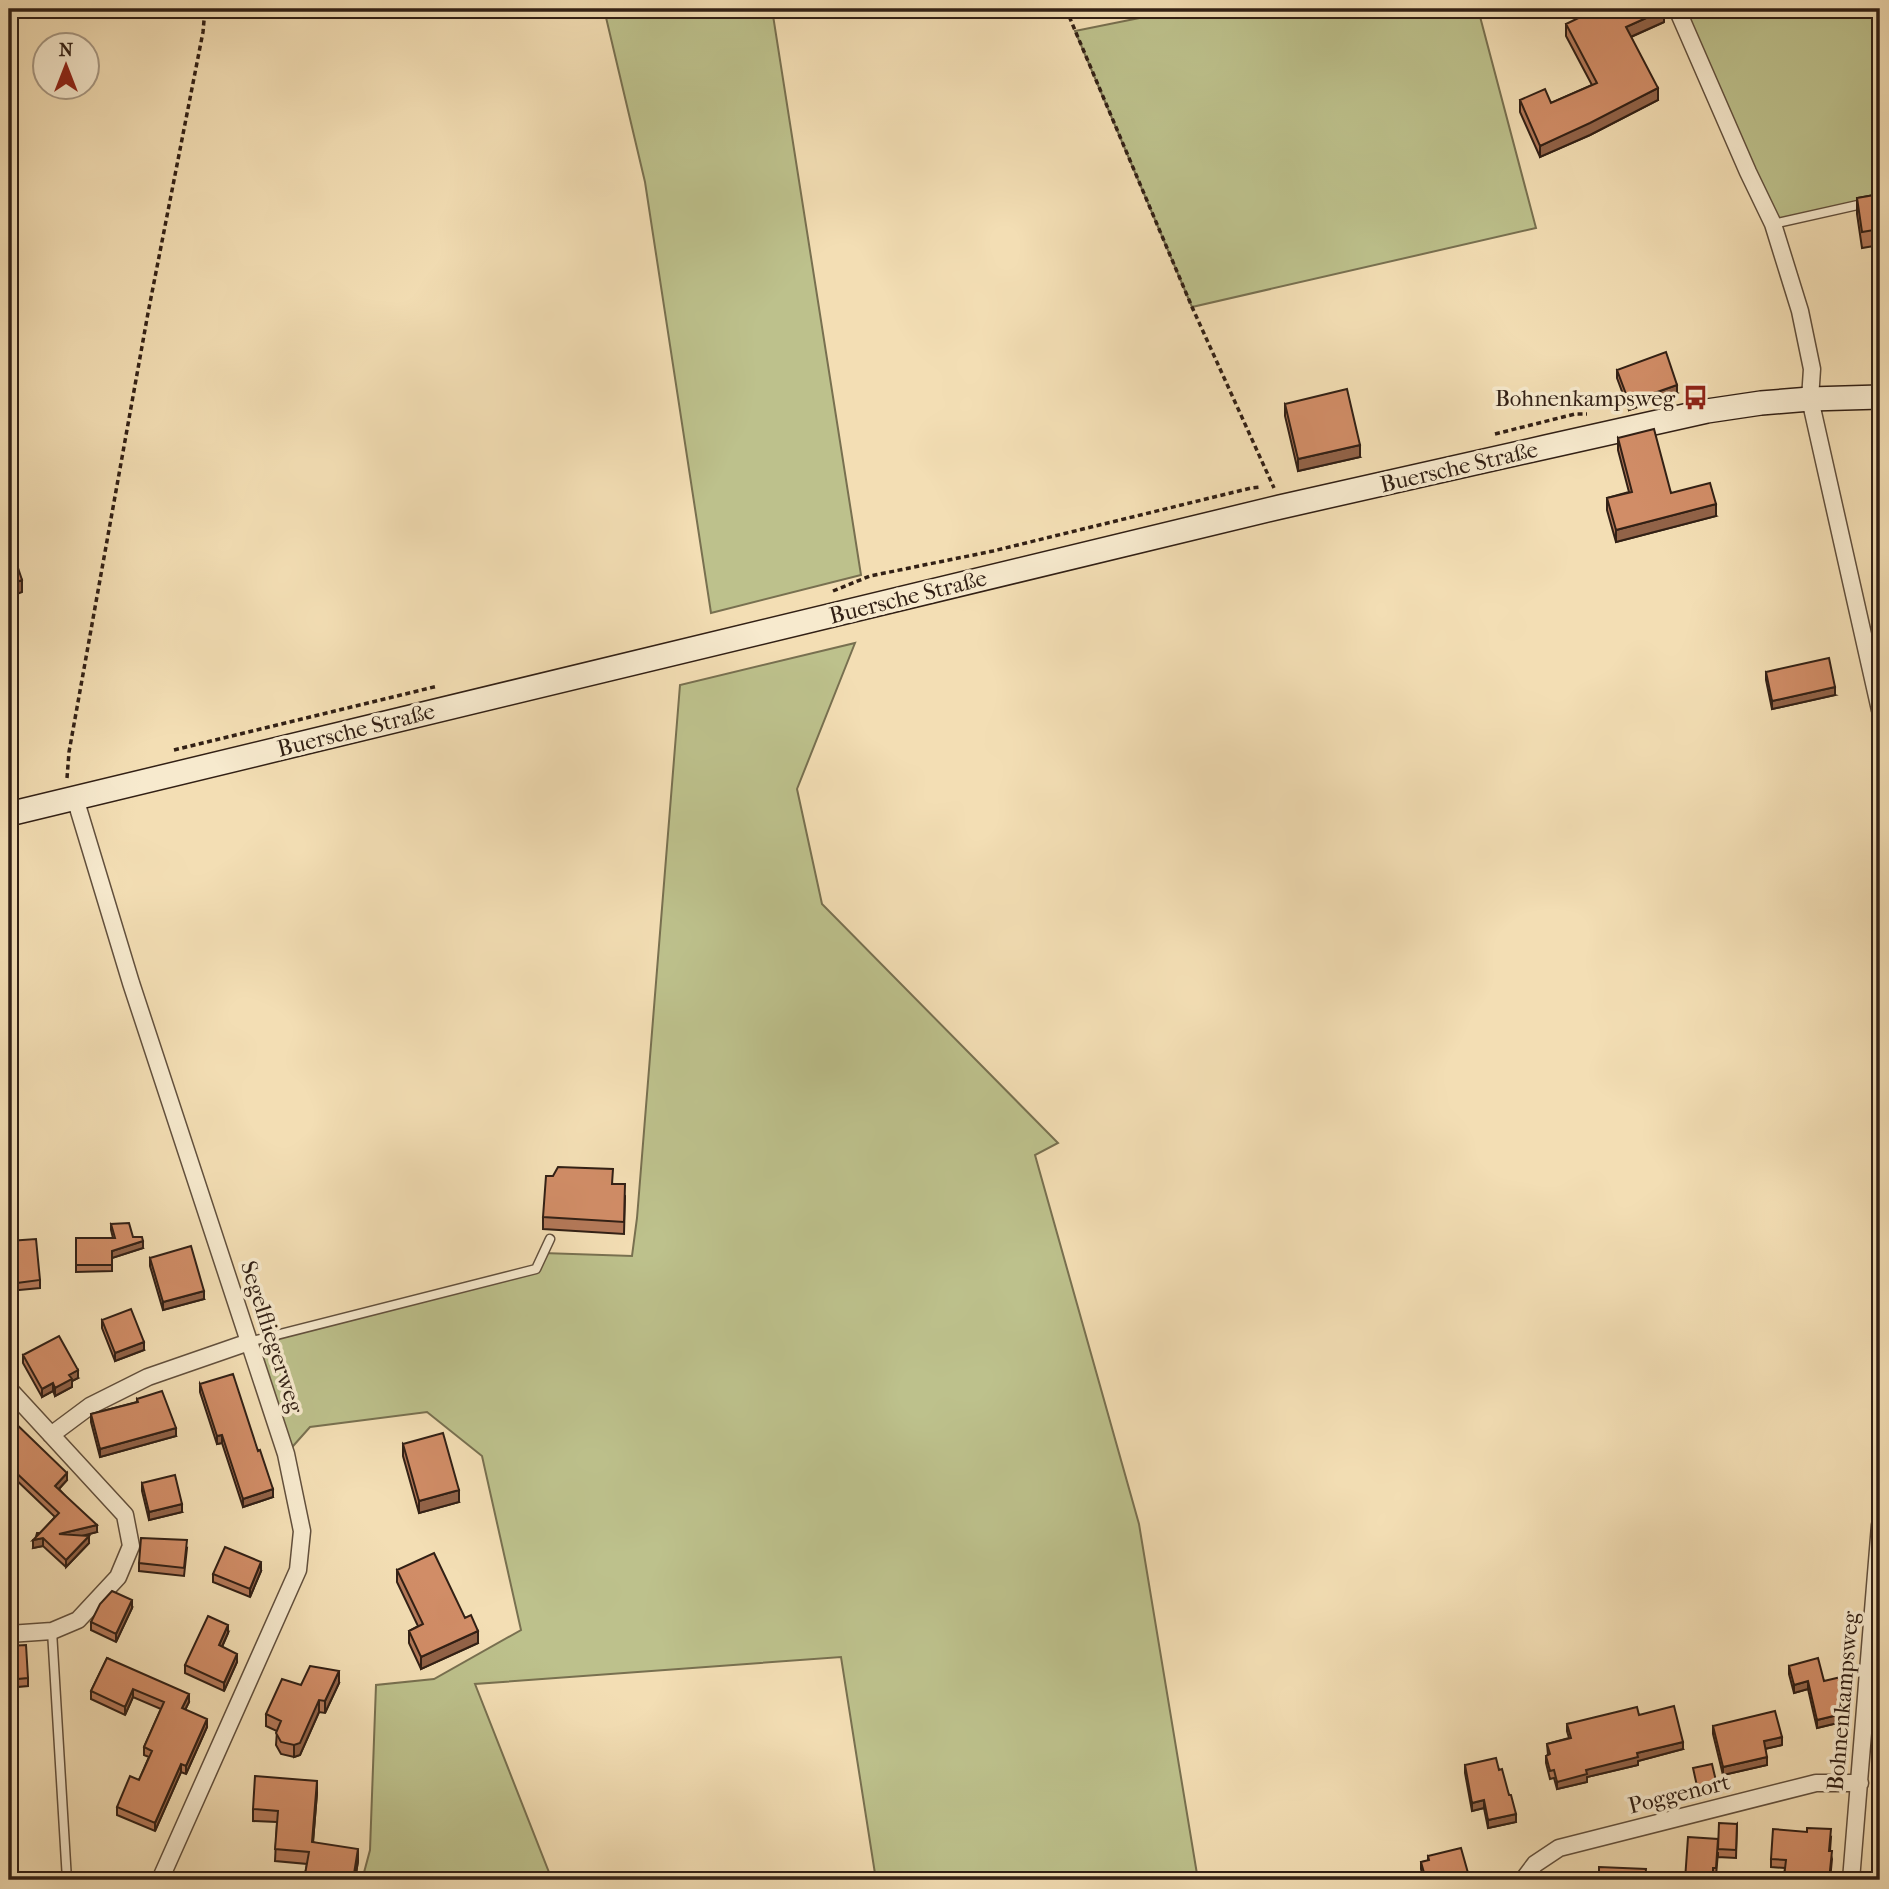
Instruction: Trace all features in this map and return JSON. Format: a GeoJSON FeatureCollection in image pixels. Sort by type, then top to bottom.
{"type":"FeatureCollection","features":[{"type":"Feature","properties":{"kind":"main road","name":"Buersche Straße"},"geometry":{"type":"LineString","coordinates":[[9,814],[71,789],[1280,507],[1707,411],[1810,399],[1880,397]]}},
{"type":"Feature","properties":{"kind":"street"},"geometry":{"type":"LineString","coordinates":[[1677,9],[1773,224],[1802,323],[1812,369],[1810,399],[1880,710]]}},
{"type":"Feature","properties":{"kind":"street","name":"Segelfliegerweg"},"geometry":{"type":"LineString","coordinates":[[71,789],[131,983],[286,1454],[302,1531],[298,1570],[160,1880]]}},
{"type":"Feature","properties":{"kind":"street"},"geometry":{"type":"LineString","coordinates":[[51,1435],[90,1406],[148,1377],[249,1342]]}},
{"type":"Feature","properties":{"kind":"street"},"geometry":{"type":"LineString","coordinates":[[9,1389],[124,1515],[131,1546],[117,1577],[78,1620],[52,1631],[9,1634]]}},
{"type":"Feature","properties":{"kind":"street","name":"Bohnenkampsweg"},"geometry":{"type":"LineString","coordinates":[[1851,1880],[1880,1525]]}},
{"type":"Feature","properties":{"kind":"street","name":"Poggenort"},"geometry":{"type":"LineString","coordinates":[[1523,1880],[1535,1864],[1559,1848],[1815,1783],[1860,1783]]}},
{"type":"Feature","properties":{"kind":"lane"},"geometry":{"type":"LineString","coordinates":[[1773,224],[1880,200]]}},
{"type":"Feature","properties":{"kind":"lane"},"geometry":{"type":"LineString","coordinates":[[249,1342],[536,1269],[550,1239]]}},
{"type":"Feature","properties":{"kind":"lane"},"geometry":{"type":"LineString","coordinates":[[52,1631],[66,1880]]}},
{"type":"Feature","properties":{"kind":"path"},"geometry":{"type":"LineString","coordinates":[[71,789],[69,752],[148,313],[203,32],[205,9]]}},
{"type":"Feature","properties":{"kind":"path"},"geometry":{"type":"LineString","coordinates":[[1066,9],[1280,507]]}},
{"type":"Feature","properties":{"kind":"path"},"geometry":{"type":"LineString","coordinates":[[828,593],[870,576],[993,551],[1263,487]]}},
{"type":"Feature","properties":{"kind":"path"},"geometry":{"type":"LineString","coordinates":[[172,751],[440,685]]}},
{"type":"Feature","properties":{"kind":"green space"},"geometry":{"type":"Polygon","coordinates":[[[604,9],[772,9],[861,575],[711,613],[645,182],[604,9]]]}},
{"type":"Feature","properties":{"kind":"green space"},"geometry":{"type":"Polygon","coordinates":[[[1184,9],[1478,9],[1536,228],[1192,307],[1075,31],[1184,9]]]}},
{"type":"Feature","properties":{"kind":"green space"},"geometry":{"type":"Polygon","coordinates":[[[1677,9],[1880,9],[1880,200],[1773,224],[1677,9]]]}},
{"type":"Feature","properties":{"kind":"green space"},"geometry":{"type":"Polygon","coordinates":[[[855,643],[797,789],[822,904],[1058,1143],[1035,1155],[1139,1524],[1198,1880],[876,1880],[841,1657],[475,1684],[552,1880],[362,1880],[370,1850],[376,1685],[434,1679],[521,1630],[482,1456],[427,1412],[310,1427],[286,1454],[249,1342],[535,1269],[543,1253],[632,1256],[680,685],[855,643]]]}},
{"type":"Feature","properties":{"kind":"building"},"geometry":{"type":"Polygon","coordinates":[[[1597,9],[1664,10],[1626,27],[1658,88],[1540,146],[1520,100],[1545,89],[1551,103],[1597,83],[1566,24],[1597,9]]]}},
{"type":"Feature","properties":{"kind":"building"},"geometry":{"type":"Polygon","coordinates":[[[1880,194],[1880,229],[1862,232],[1857,198],[1880,194]]]}},
{"type":"Feature","properties":{"kind":"building"},"geometry":{"type":"Polygon","coordinates":[[[1666,352],[1677,385],[1629,402],[1617,370],[1666,352]]]}},
{"type":"Feature","properties":{"kind":"building"},"geometry":{"type":"Polygon","coordinates":[[[1347,389],[1360,445],[1298,459],[1285,404],[1347,389]]]}},
{"type":"Feature","properties":{"kind":"building"},"geometry":{"type":"Polygon","coordinates":[[[1654,429],[1671,493],[1710,483],[1716,504],[1616,530],[1607,498],[1632,492],[1618,438],[1654,429]]]}},
{"type":"Feature","properties":{"kind":"building"},"geometry":{"type":"Polygon","coordinates":[[[9,545],[22,580],[9,585],[9,545]]]}},
{"type":"Feature","properties":{"kind":"building"},"geometry":{"type":"Polygon","coordinates":[[[1829,658],[1835,687],[1772,701],[1766,672],[1829,658]]]}},
{"type":"Feature","properties":{"kind":"building"},"geometry":{"type":"Polygon","coordinates":[[[558,1167],[613,1169],[612,1184],[625,1184],[624,1222],[543,1217],[546,1176],[553,1176],[558,1167]]]}},
{"type":"Feature","properties":{"kind":"building"},"geometry":{"type":"Polygon","coordinates":[[[129,1223],[133,1237],[142,1237],[143,1241],[112,1251],[112,1265],[76,1265],[76,1238],[115,1238],[111,1224],[129,1223]]]}},
{"type":"Feature","properties":{"kind":"building"},"geometry":{"type":"Polygon","coordinates":[[[36,1239],[40,1280],[9,1284],[9,1241],[36,1239]]]}},
{"type":"Feature","properties":{"kind":"building"},"geometry":{"type":"Polygon","coordinates":[[[191,1246],[204,1291],[163,1302],[150,1258],[191,1246]]]}},
{"type":"Feature","properties":{"kind":"building"},"geometry":{"type":"Polygon","coordinates":[[[131,1309],[144,1342],[115,1353],[102,1320],[131,1309]]]}},
{"type":"Feature","properties":{"kind":"building"},"geometry":{"type":"Polygon","coordinates":[[[59,1336],[78,1370],[69,1375],[72,1379],[55,1388],[53,1383],[42,1389],[23,1355],[59,1336]]]}},
{"type":"Feature","properties":{"kind":"building"},"geometry":{"type":"Polygon","coordinates":[[[233,1374],[273,1489],[243,1499],[222,1435],[217,1436],[200,1384],[233,1374]]]}},
{"type":"Feature","properties":{"kind":"building"},"geometry":{"type":"Polygon","coordinates":[[[162,1391],[176,1428],[100,1449],[91,1414],[138,1402],[137,1399],[162,1391]]]}},
{"type":"Feature","properties":{"kind":"building"},"geometry":{"type":"Polygon","coordinates":[[[9,1417],[67,1473],[55,1486],[97,1525],[59,1534],[89,1536],[66,1560],[43,1538],[33,1540],[59,1513],[9,1466],[9,1417]]]}},
{"type":"Feature","properties":{"kind":"building"},"geometry":{"type":"Polygon","coordinates":[[[443,1433],[459,1490],[419,1501],[403,1444],[443,1433]]]}},
{"type":"Feature","properties":{"kind":"building"},"geometry":{"type":"Polygon","coordinates":[[[175,1475],[182,1504],[149,1512],[142,1483],[175,1475]]]}},
{"type":"Feature","properties":{"kind":"building"},"geometry":{"type":"Polygon","coordinates":[[[141,1538],[187,1540],[184,1568],[139,1563],[141,1538]]]}},
{"type":"Feature","properties":{"kind":"building"},"geometry":{"type":"Polygon","coordinates":[[[225,1547],[261,1562],[250,1589],[213,1574],[225,1547]]]}},
{"type":"Feature","properties":{"kind":"building"},"geometry":{"type":"Polygon","coordinates":[[[434,1553],[465,1618],[471,1615],[478,1631],[421,1657],[409,1631],[423,1624],[397,1570],[434,1553]]]}},
{"type":"Feature","properties":{"kind":"building"},"geometry":{"type":"Polygon","coordinates":[[[112,1591],[132,1600],[116,1634],[91,1622],[100,1604],[112,1591]]]}},
{"type":"Feature","properties":{"kind":"building"},"geometry":{"type":"Polygon","coordinates":[[[208,1616],[228,1625],[219,1645],[237,1654],[224,1683],[185,1665],[208,1616]]]}},
{"type":"Feature","properties":{"kind":"building"},"geometry":{"type":"Polygon","coordinates":[[[26,1645],[28,1678],[18,1679],[18,1684],[9,1685],[9,1646],[26,1645]]]}},
{"type":"Feature","properties":{"kind":"building"},"geometry":{"type":"Polygon","coordinates":[[[107,1658],[189,1694],[182,1708],[207,1719],[186,1766],[181,1764],[155,1823],[117,1807],[130,1776],[139,1780],[152,1751],[144,1747],[164,1702],[133,1689],[125,1707],[91,1691],[107,1658]]]}},
{"type":"Feature","properties":{"kind":"building"},"geometry":{"type":"Polygon","coordinates":[[[1818,1658],[1824,1681],[1841,1677],[1850,1712],[1817,1720],[1808,1681],[1794,1685],[1789,1666],[1818,1658]]]}},
{"type":"Feature","properties":{"kind":"building"},"geometry":{"type":"Polygon","coordinates":[[[310,1666],[339,1671],[325,1701],[319,1700],[300,1743],[294,1745],[281,1742],[276,1733],[281,1721],[266,1714],[282,1679],[301,1685],[310,1666]]]}},
{"type":"Feature","properties":{"kind":"building"},"geometry":{"type":"Polygon","coordinates":[[[1674,1706],[1683,1742],[1637,1753],[1638,1757],[1586,1770],[1587,1774],[1557,1782],[1554,1770],[1550,1771],[1546,1756],[1550,1754],[1547,1744],[1571,1738],[1567,1724],[1637,1707],[1639,1715],[1674,1706]]]}},
{"type":"Feature","properties":{"kind":"building"},"geometry":{"type":"Polygon","coordinates":[[[1775,1711],[1782,1737],[1764,1741],[1767,1757],[1723,1767],[1713,1726],[1775,1711]]]}},
{"type":"Feature","properties":{"kind":"building"},"geometry":{"type":"Polygon","coordinates":[[[1496,1758],[1516,1814],[1488,1820],[1484,1800],[1472,1803],[1465,1765],[1496,1758]]]}},
{"type":"Feature","properties":{"kind":"building"},"geometry":{"type":"Polygon","coordinates":[[[1712,1764],[1716,1781],[1697,1786],[1693,1768],[1712,1764]]]}},
{"type":"Feature","properties":{"kind":"building"},"geometry":{"type":"Polygon","coordinates":[[[255,1776],[317,1781],[312,1842],[358,1849],[353,1880],[304,1880],[309,1852],[275,1849],[278,1811],[253,1809],[255,1776]]]}},
{"type":"Feature","properties":{"kind":"building"},"geometry":{"type":"Polygon","coordinates":[[[1719,1823],[1737,1824],[1736,1850],[1718,1849],[1719,1823]]]}},
{"type":"Feature","properties":{"kind":"building"},"geometry":{"type":"Polygon","coordinates":[[[1807,1828],[1831,1829],[1829,1880],[1784,1877],[1786,1860],[1771,1859],[1773,1829],[1807,1832],[1807,1828]]]}},
{"type":"Feature","properties":{"kind":"building"},"geometry":{"type":"Polygon","coordinates":[[[1688,1837],[1718,1839],[1713,1880],[1685,1880],[1688,1837]]]}},
{"type":"Feature","properties":{"kind":"building"},"geometry":{"type":"Polygon","coordinates":[[[1461,1848],[1470,1880],[1426,1880],[1421,1862],[1429,1860],[1428,1856],[1461,1848]]]}},
{"type":"Feature","properties":{"kind":"building"},"geometry":{"type":"Polygon","coordinates":[[[1599,1867],[1646,1869],[1645,1880],[1599,1880],[1599,1867]]]}},
{"type":"Feature","properties":{"kind":"place","name":"Bohnenkampsweg"},"geometry":{"type":"Point","coordinates":[1695,398]}}]}
